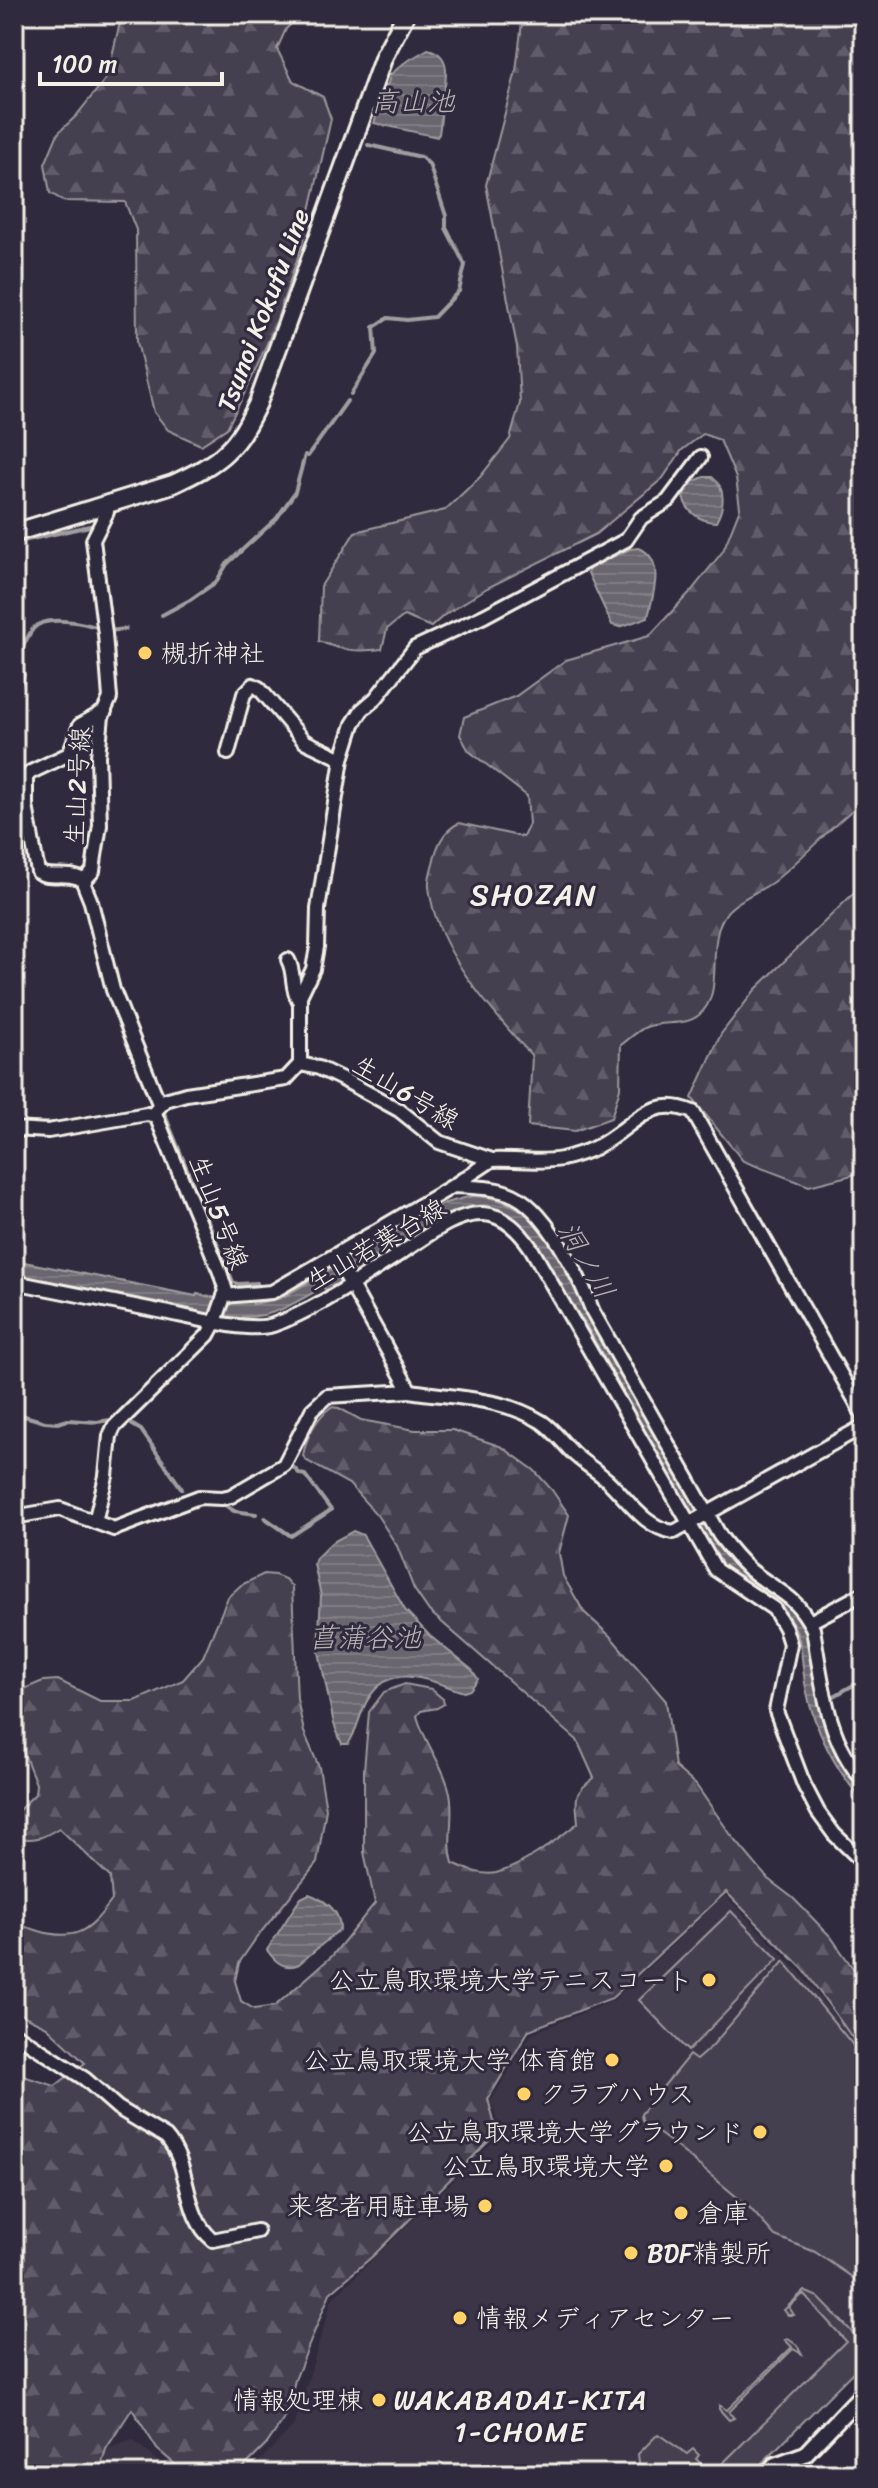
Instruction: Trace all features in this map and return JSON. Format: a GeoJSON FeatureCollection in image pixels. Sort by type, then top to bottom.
{"type":"FeatureCollection","features":[{"type":"Feature","properties":{"kind":"main road","name":"Tsunoi Kokufu Line"},"geometry":{"type":"LineString","coordinates":[[14,533],[22,528],[154,491],[192,475],[228,450],[258,403],[384,56],[406,14]]}},
{"type":"Feature","properties":{"kind":"street"},"geometry":{"type":"LineString","coordinates":[[14,1129],[48,1131],[156,1110],[165,1100],[186,1094],[286,1079],[300,1064],[300,1002],[302,990],[313,969],[318,909],[342,759],[353,724],[415,648],[484,616],[626,540],[641,518],[668,501],[701,457]]}},
{"type":"Feature","properties":{"kind":"street","name":"生山2号線"},"geometry":{"type":"LineString","coordinates":[[106,505],[107,512],[93,540],[110,698],[98,756],[100,825],[93,871],[85,881],[113,990],[156,1110]]}},
{"type":"Feature","properties":{"kind":"street"},"geometry":{"type":"LineString","coordinates":[[228,753],[244,694],[253,685],[259,688],[304,741],[342,759]]}},
{"type":"Feature","properties":{"kind":"street"},"geometry":{"type":"LineString","coordinates":[[85,881],[74,875],[43,876],[38,872],[28,827],[26,777],[69,754],[80,725],[105,711]]}},
{"type":"Feature","properties":{"kind":"street"},"geometry":{"type":"LineString","coordinates":[[14,827],[28,827]]}},
{"type":"Feature","properties":{"kind":"street"},"geometry":{"type":"LineString","coordinates":[[288,960],[292,966],[295,994],[300,1002]]}},
{"type":"Feature","properties":{"kind":"street","name":"生山6号線"},"geometry":{"type":"LineString","coordinates":[[300,1064],[319,1068],[360,1088],[399,1110],[439,1142],[492,1160],[531,1162],[563,1158],[598,1146],[652,1109],[681,1107],[693,1112],[864,1416]]}},
{"type":"Feature","properties":{"kind":"street","name":"生山5号線"},"geometry":{"type":"LineString","coordinates":[[95,1522],[114,1427],[208,1335],[226,1291],[156,1110]]}},
{"type":"Feature","properties":{"kind":"street"},"geometry":{"type":"LineString","coordinates":[[224,1296],[272,1292],[492,1160]]}},
{"type":"Feature","properties":{"kind":"street"},"geometry":{"type":"LineString","coordinates":[[453,1186],[478,1187],[511,1194],[533,1208],[547,1225],[720,1536],[749,1569],[791,1596],[810,1622],[827,1711],[842,1747],[864,1781]]}},
{"type":"Feature","properties":{"kind":"street","name":"生山若葉台線"},"geometry":{"type":"LineString","coordinates":[[14,1282],[215,1322],[270,1326],[350,1285],[463,1217],[483,1214],[511,1225],[531,1248],[716,1570],[774,1609],[785,1628],[790,1644],[776,1711],[804,1785],[818,1812],[834,1834],[864,1863]]}},
{"type":"Feature","properties":{"kind":"street"},"geometry":{"type":"LineString","coordinates":[[335,1256],[410,1391]]}},
{"type":"Feature","properties":{"kind":"street"},"geometry":{"type":"LineString","coordinates":[[14,1517],[60,1509],[114,1529],[199,1497],[231,1496],[284,1465],[312,1410],[327,1396],[410,1391],[513,1408],[541,1421],[649,1521],[664,1531],[674,1532],[864,1426]]}},
{"type":"Feature","properties":{"kind":"street"},"geometry":{"type":"LineString","coordinates":[[810,1622],[864,1593]]}},
{"type":"Feature","properties":{"kind":"street"},"geometry":{"type":"LineString","coordinates":[[14,2033],[85,2079],[118,2108],[172,2143],[183,2169],[190,2201],[205,2233],[213,2240],[257,2231]]}},
{"type":"Feature","properties":{"kind":"street"},"geometry":{"type":"LineString","coordinates":[[767,2474],[775,2465],[805,2454],[864,2392]]}},
{"type":"Feature","properties":{"kind":"shaded area","name":"公立鳥取環境大学"},"geometry":{"type":"Polygon","coordinates":[[[725,1895],[800,1972],[861,2049],[864,2057],[864,2362],[752,2474],[247,2474],[295,2424],[332,2299],[501,2134],[491,2101],[532,2033],[613,2001],[725,1895]]]}},
{"type":"Feature","properties":{"kind":"shaded area"},"geometry":{"type":"Polygon","coordinates":[[[133,2440],[174,2474],[102,2474],[106,2449],[133,2440]]]}},
{"type":"Feature","properties":{"kind":"green space"},"geometry":{"type":"Polygon","coordinates":[[[122,14],[301,14],[286,29],[277,49],[293,81],[323,97],[331,119],[302,245],[275,325],[227,428],[201,445],[168,430],[154,412],[137,342],[136,230],[125,202],[64,201],[50,193],[45,164],[58,133],[107,77],[122,14]]]}},
{"type":"Feature","properties":{"kind":"green space"},"geometry":{"type":"Polygon","coordinates":[[[523,14],[848,14],[864,18],[864,801],[773,882],[727,912],[716,938],[714,980],[707,1005],[693,1019],[646,1027],[621,1045],[620,1088],[611,1118],[575,1131],[528,1126],[532,1056],[483,999],[454,956],[434,911],[430,875],[442,839],[459,823],[523,837],[529,824],[527,796],[469,751],[460,735],[464,717],[516,696],[566,660],[649,636],[723,551],[740,508],[736,478],[720,440],[703,434],[682,450],[663,478],[596,534],[487,588],[431,627],[404,616],[387,629],[382,649],[350,650],[319,641],[321,586],[355,532],[445,510],[480,477],[510,439],[520,403],[517,347],[486,185],[516,71],[523,14]]]}},
{"type":"Feature","properties":{"kind":"green space"},"geometry":{"type":"Polygon","coordinates":[[[864,880],[864,1172],[809,1186],[743,1161],[692,1098],[721,1034],[755,990],[864,880]]]}},
{"type":"Feature","properties":{"kind":"green space"},"geometry":{"type":"Polygon","coordinates":[[[331,1407],[361,1420],[415,1430],[453,1430],[502,1447],[534,1470],[552,1490],[569,1515],[559,1553],[563,1576],[584,1612],[610,1636],[666,1701],[675,1767],[696,1785],[731,1835],[768,1879],[793,1898],[831,1937],[864,1984],[864,2054],[803,1969],[726,1892],[612,1998],[529,2030],[488,2099],[497,2133],[374,2255],[330,2293],[295,2380],[286,2416],[266,2445],[239,2472],[185,2473],[157,2449],[132,2409],[106,2449],[99,2474],[14,2474],[14,2076],[17,2074],[55,2086],[85,2063],[47,2027],[14,2011],[14,1927],[52,1934],[73,1934],[89,1926],[112,1900],[110,1877],[59,1828],[31,1839],[20,1838],[14,1828],[14,1815],[35,1794],[36,1784],[15,1731],[14,1700],[19,1691],[43,1681],[58,1680],[100,1701],[135,1701],[183,1680],[203,1657],[228,1597],[241,1585],[264,1574],[285,1579],[292,1587],[297,1699],[304,1732],[319,1767],[326,1809],[317,1863],[239,1963],[235,1981],[241,2001],[254,2009],[275,2006],[332,1956],[375,1903],[364,1852],[364,1770],[369,1712],[384,1692],[405,1684],[431,1689],[443,1699],[444,1704],[421,1711],[417,1716],[447,1783],[451,1802],[451,1854],[453,1863],[463,1868],[496,1873],[518,1865],[539,1852],[578,1823],[577,1797],[594,1778],[577,1740],[429,1611],[414,1589],[397,1546],[377,1515],[349,1484],[303,1456],[312,1429],[331,1407]]]}},
{"type":"Feature","properties":{"kind":"green space","name":"公立鳥取環境大学テニスコート"},"geometry":{"type":"Polygon","coordinates":[[[731,1911],[778,1959],[688,2051],[639,2000],[731,1911]]]}},
{"type":"Feature","properties":{"kind":"green space","name":"公立鳥取環境大学グラウンド"},"geometry":{"type":"Polygon","coordinates":[[[784,1961],[857,2050],[864,2068],[864,2285],[815,2252],[775,2236],[750,2208],[642,2121],[641,2114],[689,2055],[696,2060],[712,2046],[784,1961]]]}},
{"type":"Feature","properties":{"kind":"green space"},"geometry":{"type":"Polygon","coordinates":[[[804,2291],[818,2297],[861,2341],[864,2361],[751,2474],[712,2474],[846,2341],[803,2294],[789,2307],[794,2315],[788,2315],[784,2310],[804,2291]]]}},
{"type":"Feature","properties":{"kind":"green space"},"geometry":{"type":"Polygon","coordinates":[[[785,2340],[797,2345],[802,2354],[793,2349],[729,2412],[734,2418],[729,2420],[719,2405],[727,2410],[792,2347],[785,2340]]]}},
{"type":"Feature","properties":{"kind":"green space"},"geometry":{"type":"Polygon","coordinates":[[[658,2434],[687,2454],[693,2449],[699,2455],[696,2459],[712,2474],[644,2474],[640,2470],[638,2454],[658,2434]]]}},
{"type":"Feature","properties":{"kind":"water","name":"高山池"},"geometry":{"type":"Polygon","coordinates":[[[428,49],[442,57],[446,70],[437,137],[374,123],[391,74],[428,49]]]}},
{"type":"Feature","properties":{"kind":"water"},"geometry":{"type":"Polygon","coordinates":[[[712,477],[722,492],[721,511],[716,522],[695,515],[687,507],[683,496],[692,482],[712,477]]]}},
{"type":"Feature","properties":{"kind":"water"},"geometry":{"type":"Polygon","coordinates":[[[639,548],[647,553],[655,569],[648,617],[620,627],[612,625],[588,573],[589,568],[630,549],[639,548]]]}},
{"type":"Feature","properties":{"kind":"water"},"geometry":{"type":"Polygon","coordinates":[[[472,1196],[509,1204],[540,1224],[716,1541],[738,1567],[790,1604],[811,1635],[814,1678],[822,1715],[842,1759],[864,1790],[864,1802],[835,1763],[820,1734],[804,1680],[800,1646],[792,1622],[779,1606],[733,1577],[713,1556],[584,1321],[571,1305],[526,1228],[514,1219],[491,1208],[474,1207],[456,1211],[364,1264],[365,1267],[326,1290],[323,1287],[284,1308],[264,1315],[242,1317],[241,1320],[14,1274],[14,1260],[196,1296],[230,1301],[252,1300],[253,1304],[281,1298],[445,1203],[472,1196]]]}},
{"type":"Feature","properties":{"kind":"water","name":"菖蒲谷池"},"geometry":{"type":"Polygon","coordinates":[[[353,1531],[363,1535],[405,1610],[430,1636],[472,1670],[478,1679],[470,1690],[464,1692],[407,1676],[382,1683],[363,1709],[348,1744],[342,1744],[334,1724],[318,1647],[321,1596],[314,1564],[331,1543],[353,1531]]]}},
{"type":"Feature","properties":{"kind":"water"},"geometry":{"type":"Polygon","coordinates":[[[309,1894],[330,1907],[337,1916],[340,1929],[299,1964],[285,1966],[267,1950],[301,1898],[309,1894]]]}},
{"type":"Feature","properties":{"kind":"waterway"},"geometry":{"type":"LineString","coordinates":[[351,394],[376,354],[374,327],[388,318],[407,320],[434,317],[459,291],[465,265],[446,228],[446,216],[429,164],[421,157],[368,145]]}},
{"type":"Feature","properties":{"kind":"waterway"},"geometry":{"type":"LineString","coordinates":[[308,456],[347,401]]}},
{"type":"Feature","properties":{"kind":"waterway"},"geometry":{"type":"LineString","coordinates":[[162,615],[216,582],[227,564],[277,518],[295,492],[305,455]]}},
{"type":"Feature","properties":{"kind":"waterway"},"geometry":{"type":"LineString","coordinates":[[14,543],[94,525]]}},
{"type":"Feature","properties":{"kind":"waterway"},"geometry":{"type":"LineString","coordinates":[[14,699],[24,675],[15,664],[25,642],[39,624],[76,622],[102,629]]}},
{"type":"Feature","properties":{"kind":"waterway"},"geometry":{"type":"LineString","coordinates":[[109,631],[126,629]]}},
{"type":"Feature","properties":{"kind":"waterway"},"geometry":{"type":"LineString","coordinates":[[114,1114],[148,1106]]}},
{"type":"Feature","properties":{"kind":"waterway"},"geometry":{"type":"LineString","coordinates":[[165,1115],[233,1282],[257,1283],[258,1286]]}},
{"type":"Feature","properties":{"kind":"waterway"},"geometry":{"type":"LineString","coordinates":[[24,1124],[60,1123]]}},
{"type":"Feature","properties":{"kind":"waterway"},"geometry":{"type":"LineString","coordinates":[[14,1413],[58,1423],[68,1420],[110,1420]]}},
{"type":"Feature","properties":{"kind":"waterway"},"geometry":{"type":"LineString","coordinates":[[131,1424],[141,1430],[182,1489]]}},
{"type":"Feature","properties":{"kind":"waterway"},"geometry":{"type":"LineString","coordinates":[[288,1468],[291,1465],[305,1475],[331,1510]]}},
{"type":"Feature","properties":{"kind":"waterway"},"geometry":{"type":"LineString","coordinates":[[222,1503],[234,1511],[256,1514]]}},
{"type":"Feature","properties":{"kind":"waterway"},"geometry":{"type":"LineString","coordinates":[[265,1518],[291,1536],[331,1510]]}},
{"type":"Feature","properties":{"kind":"waterway"},"geometry":{"type":"LineString","coordinates":[[829,1699],[864,1679]]}},
{"type":"Feature","properties":{"kind":"place","name":"槻折神社"},"geometry":{"type":"Point","coordinates":[145,653]}},
{"type":"Feature","properties":{"kind":"place","name":"公立鳥取環境大学テニスコート"},"geometry":{"type":"Point","coordinates":[709,1980]}},
{"type":"Feature","properties":{"kind":"place","name":"公立鳥取環境大学 体育館"},"geometry":{"type":"Point","coordinates":[612,2060]}},
{"type":"Feature","properties":{"kind":"place","name":"クラブハウス"},"geometry":{"type":"Point","coordinates":[524,2094]}},
{"type":"Feature","properties":{"kind":"place","name":"公立鳥取環境大学グラウンド"},"geometry":{"type":"Point","coordinates":[760,2132]}},
{"type":"Feature","properties":{"kind":"place","name":"公立鳥取環境大学"},"geometry":{"type":"Point","coordinates":[666,2166]}},
{"type":"Feature","properties":{"kind":"place","name":"来客者用駐車場"},"geometry":{"type":"Point","coordinates":[485,2206]}},
{"type":"Feature","properties":{"kind":"place","name":"倉庫"},"geometry":{"type":"Point","coordinates":[681,2213]}},
{"type":"Feature","properties":{"kind":"place","name":"BDF精製所"},"geometry":{"type":"Point","coordinates":[631,2253]}},
{"type":"Feature","properties":{"kind":"place","name":"情報メディアセンター"},"geometry":{"type":"Point","coordinates":[460,2318]}},
{"type":"Feature","properties":{"kind":"place","name":"情報処理棟"},"geometry":{"type":"Point","coordinates":[379,2400]}},
{"type":"Feature","properties":{"kind":"district","name":"SHOZAN"},"geometry":{"type":"Point","coordinates":[534,895]}},
{"type":"Feature","properties":{"kind":"district","name":"WAKABADAI-KITA 1-CHOME"},"geometry":{"type":"Point","coordinates":[521,2415]}},
{"type":"Feature","properties":{"kind":"water label","name":"洞ノ川"},"geometry":{"type":"Point","coordinates":[587,1260]}}]}
